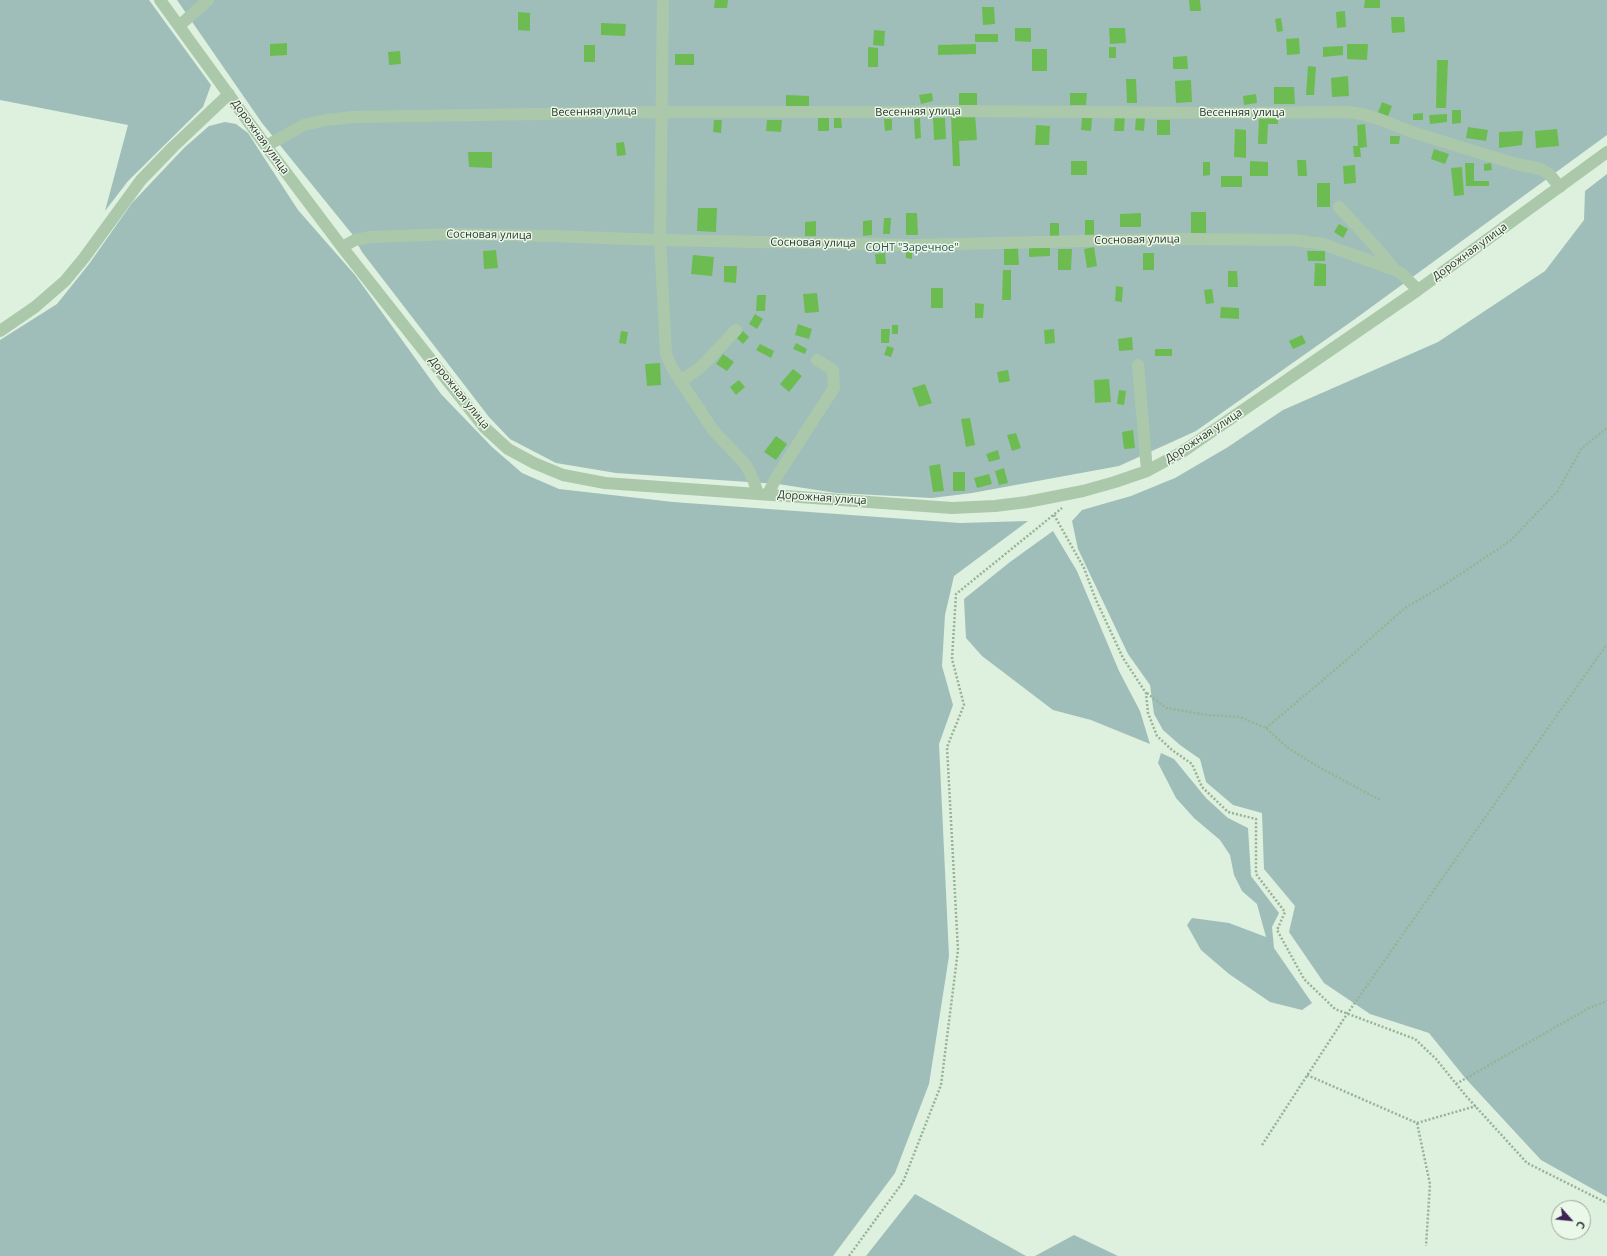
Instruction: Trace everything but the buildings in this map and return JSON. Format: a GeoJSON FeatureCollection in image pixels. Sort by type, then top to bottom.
{"type":"FeatureCollection","features":[{"type":"Feature","properties":{"kind":"street","name":"Дорожная улица"},"geometry":{"type":"LineString","coordinates":[[160,0],[266,146],[342,247],[484,427],[508,448],[534,463],[563,475],[605,483],[952,508],[995,506],[1027,502],[1083,491],[1147,471],[1182,452],[1418,290],[1607,152]]}},
{"type":"Feature","properties":{"kind":"street"},"geometry":{"type":"LineString","coordinates":[[179,26],[208,0]]}},
{"type":"Feature","properties":{"kind":"street"},"geometry":{"type":"LineString","coordinates":[[663,0],[660,240],[666,354],[680,381],[713,430],[746,465],[763,494],[777,476],[834,388],[833,370],[817,360]]}},
{"type":"Feature","properties":{"kind":"street"},"geometry":{"type":"LineString","coordinates":[[0,331],[35,307],[65,281],[84,258],[141,180],[172,147],[229,94]]}},
{"type":"Feature","properties":{"kind":"street","name":"Весенняя улица"},"geometry":{"type":"LineString","coordinates":[[266,146],[304,126],[326,120],[353,116],[661,112],[950,111],[1217,114],[1348,112],[1379,118],[1412,132],[1516,164],[1541,169],[1549,174],[1560,187]]}},
{"type":"Feature","properties":{"kind":"street"},"geometry":{"type":"LineString","coordinates":[[1339,207],[1376,246],[1395,270]]}},
{"type":"Feature","properties":{"kind":"street","name":"Сосновая улица"},"geometry":{"type":"LineString","coordinates":[[342,247],[355,240],[371,237],[454,234],[911,245],[1172,239],[1294,240],[1323,244],[1395,270],[1402,274],[1418,290]]}},
{"type":"Feature","properties":{"kind":"street"},"geometry":{"type":"LineString","coordinates":[[680,381],[700,368],[736,330]]}},
{"type":"Feature","properties":{"kind":"street"},"geometry":{"type":"LineString","coordinates":[[1138,365],[1147,471]]}},
{"type":"Feature","properties":{"kind":"path"},"geometry":{"type":"LineString","coordinates":[[1266,728],[1344,663],[1405,608],[1444,585],[1510,541],[1558,491],[1581,449],[1607,428]]}},
{"type":"Feature","properties":{"kind":"path"},"geometry":{"type":"LineString","coordinates":[[849,1256],[903,1182],[941,1085],[958,950],[947,747],[964,705],[952,659],[956,594],[1065,506]]}},
{"type":"Feature","properties":{"kind":"path"},"geometry":{"type":"LineString","coordinates":[[1054,515],[1084,568],[1096,600],[1123,658],[1146,693],[1166,708],[1207,716],[1240,717],[1266,728],[1294,752],[1380,800]]}},
{"type":"Feature","properties":{"kind":"path"},"geometry":{"type":"LineString","coordinates":[[1262,1145],[1348,1014],[1607,644]]}},
{"type":"Feature","properties":{"kind":"path"},"geometry":{"type":"LineString","coordinates":[[1146,693],[1148,713],[1157,736],[1172,750],[1192,764],[1202,787],[1228,812],[1256,819],[1256,874],[1285,912],[1277,930],[1304,979],[1335,1009],[1415,1039],[1436,1059],[1456,1084],[1527,1163],[1607,1203]]}},
{"type":"Feature","properties":{"kind":"path"},"geometry":{"type":"LineString","coordinates":[[1456,1084],[1589,1008],[1607,1001]]}},
{"type":"Feature","properties":{"kind":"path"},"geometry":{"type":"LineString","coordinates":[[1307,1075],[1417,1124],[1476,1106]]}},
{"type":"Feature","properties":{"kind":"path"},"geometry":{"type":"LineString","coordinates":[[1417,1124],[1430,1184],[1426,1246]]}},
{"type":"Feature","properties":{"kind":"green space"},"geometry":{"type":"Polygon","coordinates":[[[0,0],[149,0],[211,85],[203,107],[128,181],[105,211],[128,125],[0,100],[0,0]]]}},
{"type":"Feature","properties":{"kind":"green space","name":"СОНТ \"Заречное\""},"geometry":{"type":"Polygon","coordinates":[[[177,0],[1607,0],[1607,135],[1355,319],[1196,431],[1119,466],[972,493],[932,498],[836,493],[778,484],[616,473],[556,463],[510,439],[489,417],[362,252],[352,234],[262,123],[177,0]]]}},
{"type":"Feature","properties":{"kind":"green space"},"geometry":{"type":"Polygon","coordinates":[[[225,122],[236,124],[248,133],[298,210],[355,275],[441,394],[492,447],[522,473],[559,489],[673,502],[960,523],[1028,521],[954,576],[945,615],[942,666],[953,705],[939,744],[949,956],[929,1084],[895,1173],[833,1256],[0,1256],[0,340],[57,304],[89,264],[132,203],[184,148],[209,126],[225,122]]]}},
{"type":"Feature","properties":{"kind":"green space"},"geometry":{"type":"Polygon","coordinates":[[[1607,174],[1607,1197],[1541,1160],[1466,1079],[1429,1033],[1370,1014],[1324,983],[1289,932],[1295,906],[1264,869],[1262,813],[1233,805],[1206,782],[1200,759],[1180,745],[1163,730],[1154,714],[1150,685],[1128,654],[1078,549],[1072,521],[1082,510],[1131,496],[1175,478],[1228,447],[1283,410],[1438,342],[1545,271],[1584,220],[1585,191],[1607,174]]]}},
{"type":"Feature","properties":{"kind":"green space"},"geometry":{"type":"Polygon","coordinates":[[[1053,531],[1077,571],[1119,671],[1140,711],[1150,744],[1091,720],[1053,710],[982,656],[966,638],[964,599],[1010,562],[1053,531]]]}},
{"type":"Feature","properties":{"kind":"green space"},"geometry":{"type":"Polygon","coordinates":[[[1161,753],[1174,759],[1206,798],[1228,818],[1248,828],[1251,876],[1279,913],[1272,927],[1274,948],[1312,1003],[1302,1010],[1270,1002],[1229,974],[1201,950],[1187,925],[1192,918],[1229,923],[1266,937],[1257,904],[1242,891],[1234,875],[1230,855],[1220,840],[1194,818],[1176,798],[1158,763],[1161,753]]]}},
{"type":"Feature","properties":{"kind":"green space"},"geometry":{"type":"Polygon","coordinates":[[[915,1194],[1026,1256],[866,1256],[915,1194]]]}},
{"type":"Feature","properties":{"kind":"green space"},"geometry":{"type":"Polygon","coordinates":[[[1074,1235],[1118,1256],[1035,1256],[1074,1235]]]}}]}
